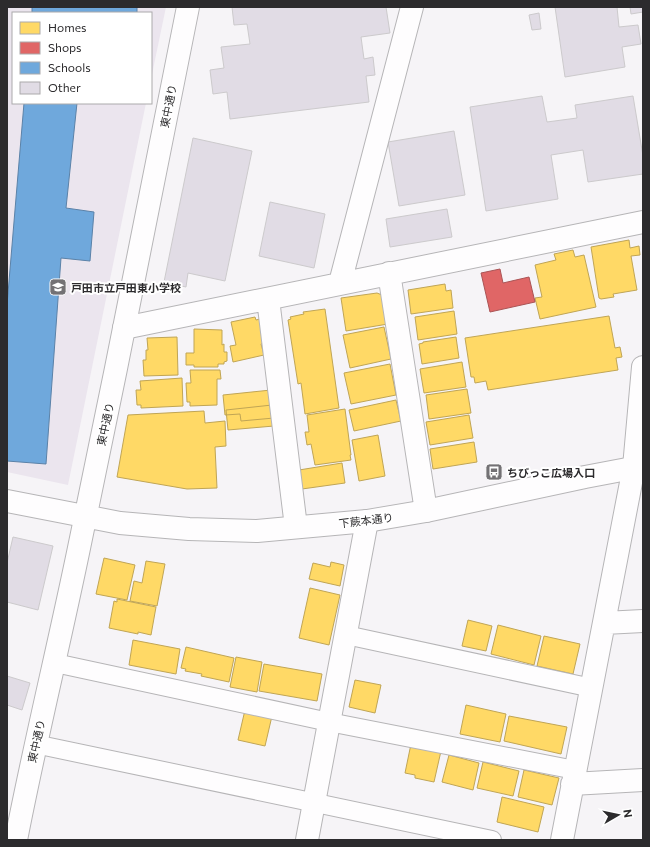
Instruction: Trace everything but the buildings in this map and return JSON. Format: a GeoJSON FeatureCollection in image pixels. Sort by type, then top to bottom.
{"type":"FeatureCollection","features":[{"type":"Feature","properties":{"kind":"street","name":"東中通り"},"geometry":{"type":"LineString","coordinates":[[16,840],[35,744],[55,663],[188,7]]}},
{"type":"Feature","properties":{"kind":"street"},"geometry":{"type":"LineString","coordinates":[[340,283],[412,7]]}},
{"type":"Feature","properties":{"kind":"street"},"geometry":{"type":"LineString","coordinates":[[124,328],[643,222]]}},
{"type":"Feature","properties":{"kind":"street"},"geometry":{"type":"LineString","coordinates":[[389,274],[426,511]]}},
{"type":"Feature","properties":{"kind":"street"},"geometry":{"type":"LineString","coordinates":[[268,299],[296,528]]}},
{"type":"Feature","properties":{"kind":"street"},"geometry":{"type":"LineString","coordinates":[[562,840],[604,623],[639,466],[643,367]]}},
{"type":"Feature","properties":{"kind":"street","name":"下蕨本通り"},"geometry":{"type":"LineString","coordinates":[[7,501],[120,523],[189,530],[257,531],[367,521],[426,511],[639,466]]}},
{"type":"Feature","properties":{"kind":"street"},"geometry":{"type":"LineString","coordinates":[[307,840],[367,521]]}},
{"type":"Feature","properties":{"kind":"street"},"geometry":{"type":"LineString","coordinates":[[604,623],[643,621]]}},
{"type":"Feature","properties":{"kind":"street"},"geometry":{"type":"LineString","coordinates":[[574,777],[643,780]]}},
{"type":"Feature","properties":{"kind":"lane"},"geometry":{"type":"LineString","coordinates":[[346,635],[592,688]]}},
{"type":"Feature","properties":{"kind":"lane"},"geometry":{"type":"LineString","coordinates":[[55,663],[574,777]]}},
{"type":"Feature","properties":{"kind":"lane"},"geometry":{"type":"LineString","coordinates":[[35,744],[492,840]]}},
{"type":"Feature","properties":{"kind":"shaded area","name":"戸田市立戸田東小学校"},"geometry":{"type":"Polygon","coordinates":[[[7,7],[166,7],[152,74],[152,12],[12,12],[12,104],[146,104],[68,485],[7,472],[7,7]]]}},
{"type":"Feature","properties":{"kind":"place","name":"戸田市立戸田東小学校"},"geometry":{"type":"Point","coordinates":[58,287]}},
{"type":"Feature","properties":{"kind":"place","name":"ちびっこ広場入口"},"geometry":{"type":"Point","coordinates":[494,472]}}]}
